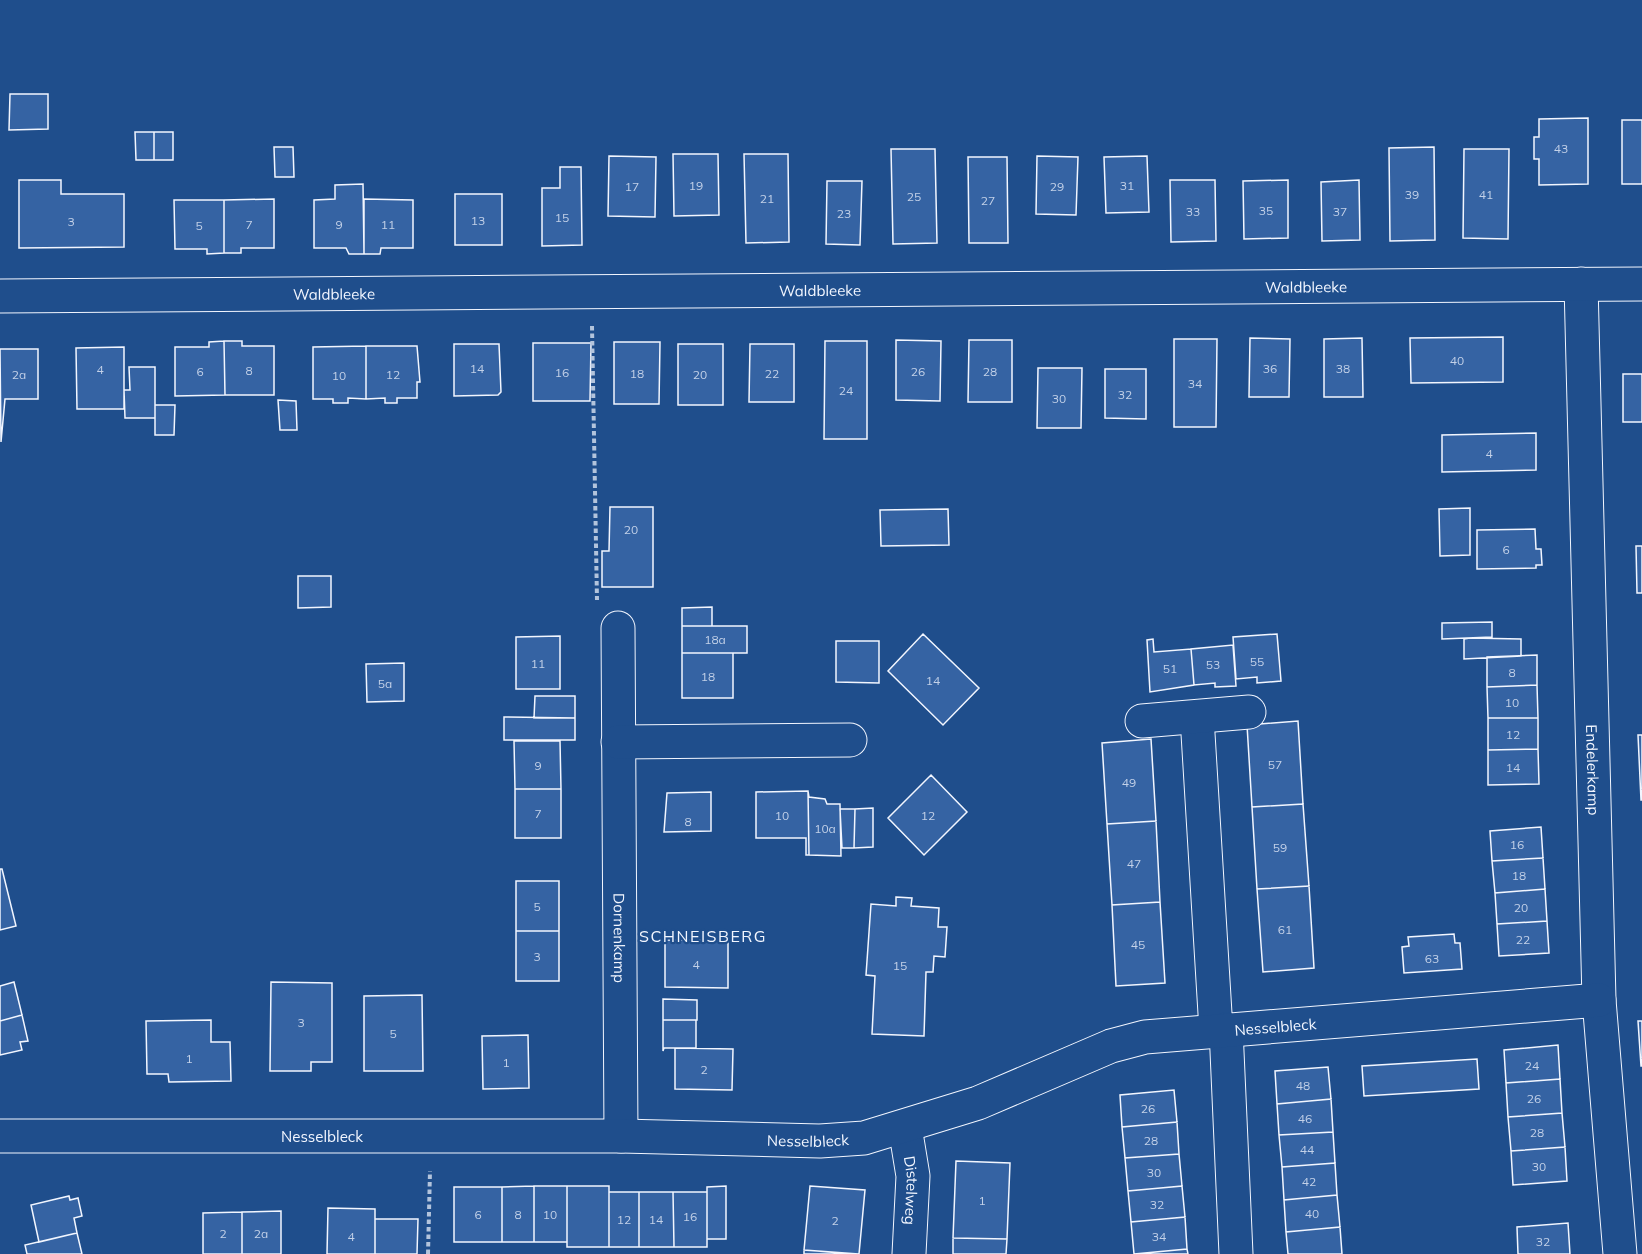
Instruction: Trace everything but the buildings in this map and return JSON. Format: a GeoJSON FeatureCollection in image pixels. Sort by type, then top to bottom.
{"type":"FeatureCollection","features":[{"type":"Feature","properties":{"kind":"street","name":"Endelerkamp"},"geometry":{"type":"LineString","coordinates":[[1581,284],[1599,1000],[1620,1254]]}},
{"type":"Feature","properties":{"kind":"street","name":"Waldbleeke"},"geometry":{"type":"LineString","coordinates":[[0,296],[1642,284]]}},
{"type":"Feature","properties":{"kind":"street","name":"Dornenkamp"},"geometry":{"type":"LineString","coordinates":[[618,628],[621,1136]]}},
{"type":"Feature","properties":{"kind":"street"},"geometry":{"type":"LineString","coordinates":[[1142,721],[1249,712]]}},
{"type":"Feature","properties":{"kind":"street"},"geometry":{"type":"LineString","coordinates":[[1197,717],[1236,1254]]}},
{"type":"Feature","properties":{"kind":"street"},"geometry":{"type":"LineString","coordinates":[[618,742],[850,740]]}},
{"type":"Feature","properties":{"kind":"street","name":"Nesselbleck"},"geometry":{"type":"LineString","coordinates":[[0,1136],[431,1138],[621,1136],[820,1141],[864,1138],[905,1127],[978,1102],[1111,1046],[1145,1037],[1221,1029],[1599,1000]]}},
{"type":"Feature","properties":{"kind":"street","name":"Distelweg"},"geometry":{"type":"LineString","coordinates":[[905,1127],[913,1176],[909,1254]]}},
{"type":"Feature","properties":{"kind":"path"},"geometry":{"type":"LineString","coordinates":[[592,292],[597,608],[618,628]]}},
{"type":"Feature","properties":{"kind":"path"},"geometry":{"type":"LineString","coordinates":[[429,1254],[431,1138]]}},
{"type":"Feature","properties":{"kind":"district","name":"SCHNEISBERG"},"geometry":{"type":"Point","coordinates":[703,936]}}]}
